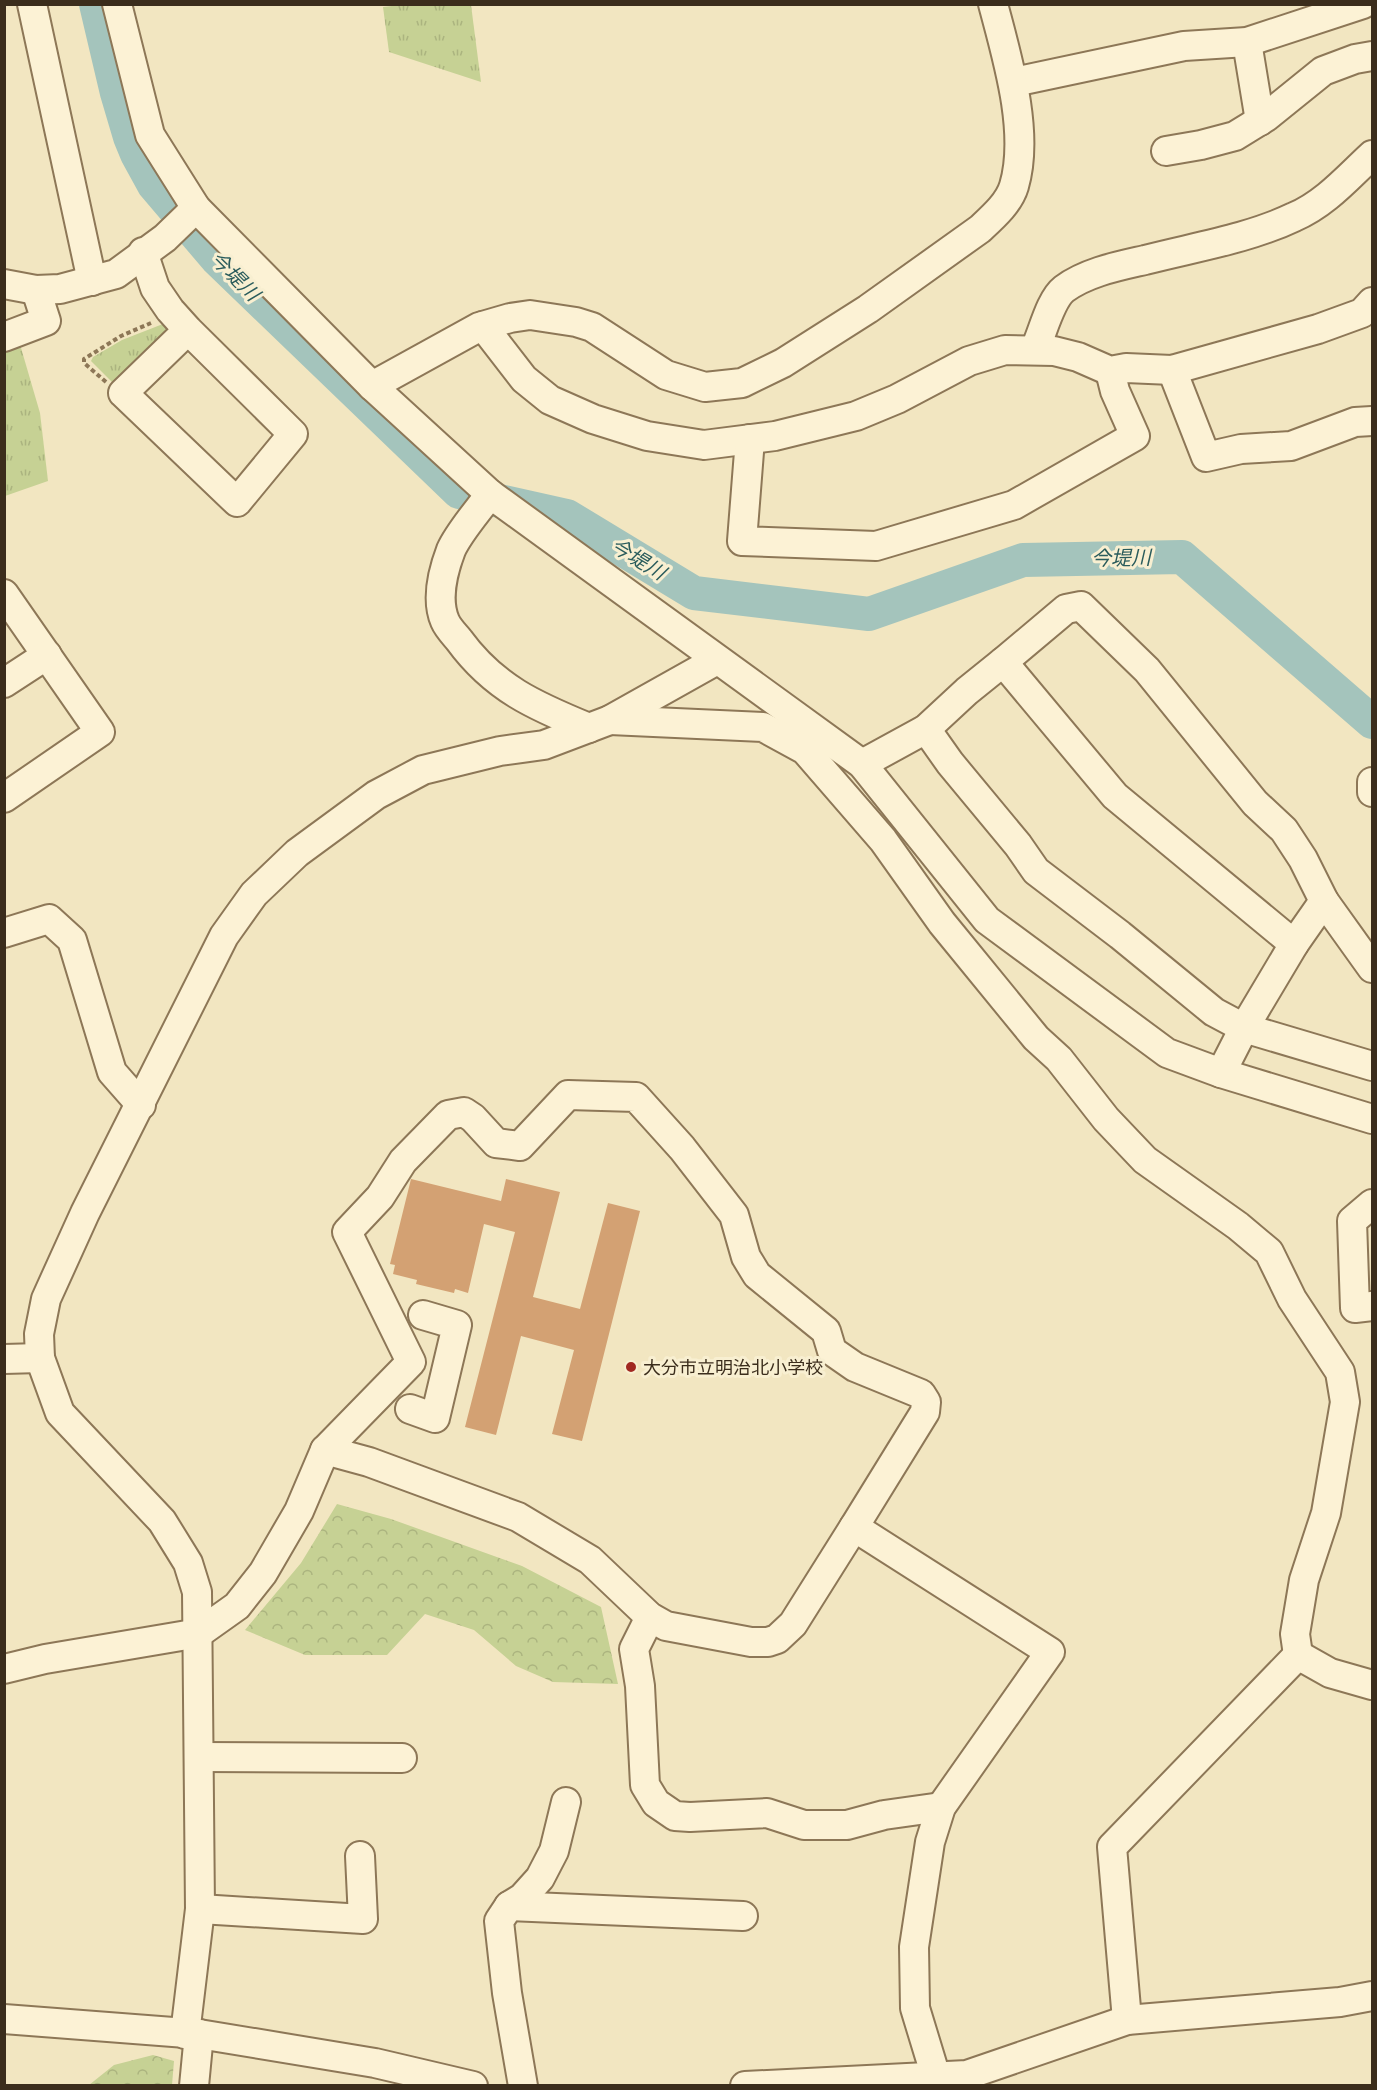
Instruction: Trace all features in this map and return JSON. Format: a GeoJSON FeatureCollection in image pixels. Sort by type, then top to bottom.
{"type":"FeatureCollection","features":[{"type":"Feature","properties":{"kind":"street"},"geometry":{"type":"LineString","coordinates":[[32,4],[92,281]]}},
{"type":"Feature","properties":{"kind":"street"},"geometry":{"type":"LineString","coordinates":[[117,4],[150,135],[191,213],[372,386],[490,494],[862,764],[987,920],[1167,1053],[1221,1073],[1372,1119]]}},
{"type":"Feature","properties":{"kind":"street"},"geometry":{"type":"LineString","coordinates":[[372,386],[483,326],[530,315],[576,322],[592,327],[666,375],[705,387],[742,383],[783,363],[868,309],[980,229],[997,214],[1014,188],[1019,154],[1014,82],[993,4]]}},
{"type":"Feature","properties":{"kind":"street"},"geometry":{"type":"LineString","coordinates":[[1014,82],[1184,46],[1247,42],[1363,4]]}},
{"type":"Feature","properties":{"kind":"street"},"geometry":{"type":"LineString","coordinates":[[1247,42],[1260,121]]}},
{"type":"Feature","properties":{"kind":"street"},"geometry":{"type":"LineString","coordinates":[[1166,151],[1235,136],[1260,121],[1323,71],[1354,58],[1372,56]]}},
{"type":"Feature","properties":{"kind":"street"},"geometry":{"type":"LineString","coordinates":[[1035,350],[1050,308],[1062,290],[1081,279],[1119,266],[1256,232],[1296,217],[1321,202],[1372,155]]}},
{"type":"Feature","properties":{"kind":"street"},"geometry":{"type":"LineString","coordinates":[[4,284],[36,290],[60,289],[116,274],[191,213]]}},
{"type":"Feature","properties":{"kind":"street"},"geometry":{"type":"LineString","coordinates":[[154,245],[155,288],[170,310],[293,434],[237,502],[123,393],[188,330]]}},
{"type":"Feature","properties":{"kind":"street"},"geometry":{"type":"LineString","coordinates":[[4,337],[46,321],[36,290]]}},
{"type":"Feature","properties":{"kind":"street"},"geometry":{"type":"LineString","coordinates":[[483,326],[524,379],[550,400],[593,419],[647,436],[704,445],[775,436],[856,416],[897,399],[969,361],[1005,350],[1054,351],[1078,357],[1110,371],[1126,368],[1172,370],[1318,328],[1362,313],[1372,302]]}},
{"type":"Feature","properties":{"kind":"street"},"geometry":{"type":"LineString","coordinates":[[1172,370],[1206,457],[1240,449],[1291,446],[1355,422],[1372,421]]}},
{"type":"Feature","properties":{"kind":"street"},"geometry":{"type":"LineString","coordinates":[[750,439],[742,541],[876,546],[1014,505],[1135,436],[1115,391],[1110,371]]}},
{"type":"Feature","properties":{"kind":"street"},"geometry":{"type":"LineString","coordinates":[[490,494],[452,549],[440,598],[445,621],[466,650],[504,687],[539,707],[599,724],[764,727],[805,750],[883,840],[942,923],[1036,1038],[1059,1059],[1106,1119],[1144,1160],[1238,1226],[1269,1252],[1292,1299],[1340,1372],[1346,1402],[1326,1513],[1304,1580],[1295,1634],[1298,1655]]}},
{"type":"Feature","properties":{"kind":"street"},"geometry":{"type":"LineString","coordinates":[[4,594],[100,732],[4,798]]}},
{"type":"Feature","properties":{"kind":"street"},"geometry":{"type":"LineString","coordinates":[[862,764],[926,729],[967,691],[1066,609],[1081,606],[1147,670],[1255,803],[1284,831],[1303,859],[1324,901],[1372,968]]}},
{"type":"Feature","properties":{"kind":"street"},"geometry":{"type":"LineString","coordinates":[[4,683],[47,655]]}},
{"type":"Feature","properties":{"kind":"street"},"geometry":{"type":"LineString","coordinates":[[194,2085],[192,2034],[200,1909],[197,1592],[188,1563],[162,1521],[60,1413],[40,1358],[39,1334],[46,1299],[85,1213],[224,936],[254,894],[297,853],[376,795],[423,770],[500,751],[544,745],[599,724],[717,660]]}},
{"type":"Feature","properties":{"kind":"street"},"geometry":{"type":"LineString","coordinates":[[1003,662],[1115,796],[1294,944]]}},
{"type":"Feature","properties":{"kind":"street"},"geometry":{"type":"LineString","coordinates":[[926,729],[950,763],[1018,845],[1036,871],[1120,935],[1214,1012],[1244,1028],[1372,1066]]}},
{"type":"Feature","properties":{"kind":"street"},"geometry":{"type":"LineString","coordinates":[[1372,782],[1372,792]]}},
{"type":"Feature","properties":{"kind":"street"},"geometry":{"type":"LineString","coordinates":[[1221,1073],[1244,1028],[1294,944],[1324,901]]}},
{"type":"Feature","properties":{"kind":"street"},"geometry":{"type":"LineString","coordinates":[[4,933],[49,919],[72,940],[112,1072],[141,1105]]}},
{"type":"Feature","properties":{"kind":"street"},"geometry":{"type":"LineString","coordinates":[[4,1669],[45,1659],[199,1633],[237,1606],[263,1573],[299,1511],[325,1450],[411,1362],[347,1232],[380,1197],[402,1161],[448,1115],[464,1112],[473,1118],[496,1143],[520,1146],[568,1095],[636,1097],[682,1148],[734,1215],[746,1257],[757,1275],[826,1331],[832,1352],[855,1367],[921,1394],[926,1401],[925,1412],[905,1446],[793,1624],[777,1639],[768,1642],[751,1642],[666,1626],[650,1617],[590,1560],[518,1517],[369,1462],[325,1450]]}},
{"type":"Feature","properties":{"kind":"street"},"geometry":{"type":"LineString","coordinates":[[1372,1204],[1352,1221],[1355,1308],[1372,1306]]}},
{"type":"Feature","properties":{"kind":"street"},"geometry":{"type":"LineString","coordinates":[[410,1409],[435,1418],[457,1325],[423,1316]]}},
{"type":"Feature","properties":{"kind":"street"},"geometry":{"type":"LineString","coordinates":[[4,1359],[40,1358]]}},
{"type":"Feature","properties":{"kind":"street"},"geometry":{"type":"LineString","coordinates":[[398,1375],[416,1372],[444,1377]]}},
{"type":"Feature","properties":{"kind":"street"},"geometry":{"type":"LineString","coordinates":[[854,1527],[1050,1652],[941,1808],[930,1842],[914,1947],[915,2008],[936,2077]]}},
{"type":"Feature","properties":{"kind":"street"},"geometry":{"type":"LineString","coordinates":[[650,1617],[634,1649],[640,1686],[645,1785],[656,1803],[675,1816],[690,1818],[767,1813],[804,1825],[847,1825],[884,1815],[941,1808]]}},
{"type":"Feature","properties":{"kind":"street"},"geometry":{"type":"LineString","coordinates":[[1298,1655],[1330,1673],[1372,1685]]}},
{"type":"Feature","properties":{"kind":"street"},"geometry":{"type":"LineString","coordinates":[[1127,2019],[1112,1847],[1298,1655]]}},
{"type":"Feature","properties":{"kind":"street"},"geometry":{"type":"LineString","coordinates":[[199,1757],[402,1758]]}},
{"type":"Feature","properties":{"kind":"street"},"geometry":{"type":"LineString","coordinates":[[523,2085],[507,1993],[499,1921],[509,1906],[522,1898],[540,1878],[554,1851],[566,1802]]}},
{"type":"Feature","properties":{"kind":"street"},"geometry":{"type":"LineString","coordinates":[[200,1909],[363,1919],[360,1856]]}},
{"type":"Feature","properties":{"kind":"street"},"geometry":{"type":"LineString","coordinates":[[509,1906],[743,1916]]}},
{"type":"Feature","properties":{"kind":"street"},"geometry":{"type":"LineString","coordinates":[[745,2085],[936,2077],[970,2080],[1127,2019],[1340,2002],[1372,1996]]}},
{"type":"Feature","properties":{"kind":"street"},"geometry":{"type":"LineString","coordinates":[[4,2019],[192,2034],[375,2062],[456,2084]]}},
{"type":"Feature","properties":{"kind":"path"},"geometry":{"type":"LineString","coordinates":[[123,393],[118,394],[84,363],[84,359],[121,336],[158,320]]}},
{"type":"Feature","properties":{"kind":"green space"},"geometry":{"type":"Polygon","coordinates":[[[409,4],[471,5],[481,82],[389,52],[383,7],[409,4]]]}},
{"type":"Feature","properties":{"kind":"green space"},"geometry":{"type":"Polygon","coordinates":[[[168,322],[172,327],[117,387],[91,361],[93,357],[122,340],[168,322]]]}},
{"type":"Feature","properties":{"kind":"green space"},"geometry":{"type":"Polygon","coordinates":[[[19,341],[40,413],[48,481],[5,496],[4,346],[19,341]]]}},
{"type":"Feature","properties":{"kind":"green space"},"geometry":{"type":"Polygon","coordinates":[[[337,1504],[391,1519],[522,1566],[601,1607],[618,1684],[553,1682],[516,1666],[474,1630],[425,1614],[387,1655],[305,1655],[245,1630],[301,1563],[337,1504]]]}},
{"type":"Feature","properties":{"kind":"green space"},"geometry":{"type":"Polygon","coordinates":[[[153,2055],[174,2061],[172,2085],[89,2085],[114,2065],[153,2055]]]}},
{"type":"Feature","properties":{"kind":"building"},"geometry":{"type":"Polygon","coordinates":[[[411,1179],[501,1201],[506,1179],[560,1192],[533,1297],[580,1309],[608,1203],[640,1211],[582,1441],[552,1434],[574,1350],[521,1336],[496,1435],[465,1427],[515,1232],[484,1224],[468,1293],[455,1289],[454,1293],[416,1284],[417,1280],[393,1274],[395,1265],[390,1264],[411,1179]]]}},
{"type":"Feature","properties":{"kind":"waterway","name":"今堤川"},"geometry":{"type":"LineString","coordinates":[[96,4],[130,137],[154,185],[217,259],[459,492],[567,516],[694,593],[869,614],[1023,560],[1182,557],[1372,722]]}},
{"type":"Feature","properties":{"kind":"place","name":"大分市立明治北小学校"},"geometry":{"type":"Point","coordinates":[631,1367]}}]}
